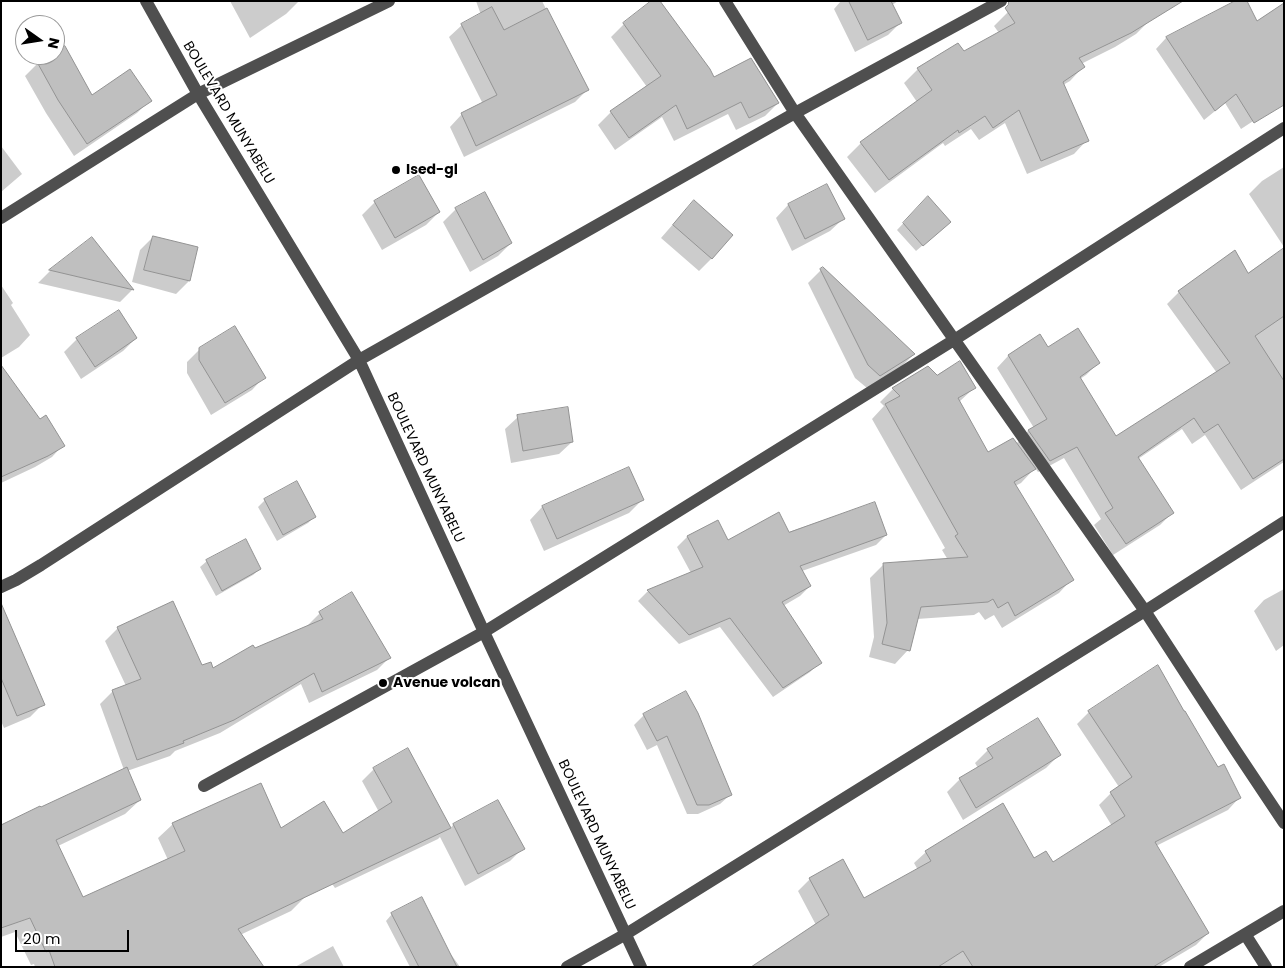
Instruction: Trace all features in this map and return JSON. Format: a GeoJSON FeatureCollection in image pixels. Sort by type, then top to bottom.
{"type":"FeatureCollection","features":[{"type":"Feature","properties":{"kind":"street","name":"BOULEVARD MUNYABELU"},"geometry":{"type":"LineString","coordinates":[[146,1],[198,94],[359,360],[484,632],[642,967]]}},
{"type":"Feature","properties":{"kind":"street"},"geometry":{"type":"LineString","coordinates":[[1,218],[198,94],[389,1]]}},
{"type":"Feature","properties":{"kind":"street"},"geometry":{"type":"LineString","coordinates":[[725,1],[795,113],[1145,611],[1284,823]]}},
{"type":"Feature","properties":{"kind":"street"},"geometry":{"type":"LineString","coordinates":[[1,587],[16,580],[359,360],[795,113],[1001,1]]}},
{"type":"Feature","properties":{"kind":"street"},"geometry":{"type":"LineString","coordinates":[[204,786],[484,632],[954,340],[1284,128]]}},
{"type":"Feature","properties":{"kind":"street"},"geometry":{"type":"LineString","coordinates":[[567,967],[626,934],[1145,611],[1284,522]]}},
{"type":"Feature","properties":{"kind":"street"},"geometry":{"type":"LineString","coordinates":[[1190,967],[1284,911]]}},
{"type":"Feature","properties":{"kind":"street"},"geometry":{"type":"LineString","coordinates":[[1245,934],[1266,967]]}},
{"type":"Feature","properties":{"kind":"building"},"geometry":{"type":"Polygon","coordinates":[[[651,1],[660,1],[714,77],[751,58],[779,103],[749,118],[741,102],[687,129],[676,105],[629,138],[610,111],[661,76],[623,23],[651,1]]]}},
{"type":"Feature","properties":{"kind":"building"},"geometry":{"type":"Polygon","coordinates":[[[849,1],[891,1],[902,23],[868,40],[849,1]]]}},
{"type":"Feature","properties":{"kind":"building"},"geometry":{"type":"Polygon","coordinates":[[[1009,1],[1183,1],[1131,33],[1079,58],[1085,67],[1063,82],[1089,141],[1041,161],[1019,110],[993,128],[985,116],[959,133],[958,130],[889,180],[860,142],[932,90],[917,68],[958,43],[964,51],[1015,23],[1005,8],[1009,1]]]}},
{"type":"Feature","properties":{"kind":"building"},"geometry":{"type":"Polygon","coordinates":[[[1235,1],[1247,1],[1257,21],[1284,3],[1284,105],[1254,123],[1236,94],[1215,111],[1166,37],[1235,1]]]}},
{"type":"Feature","properties":{"kind":"building"},"geometry":{"type":"Polygon","coordinates":[[[492,7],[504,30],[547,8],[589,90],[476,146],[461,113],[497,95],[461,24],[492,7]]]}},
{"type":"Feature","properties":{"kind":"building"},"geometry":{"type":"Polygon","coordinates":[[[65,46],[92,95],[130,69],[152,101],[87,144],[58,100],[39,65],[65,65],[65,46]]]}},
{"type":"Feature","properties":{"kind":"building"},"geometry":{"type":"Polygon","coordinates":[[[419,175],[440,212],[395,238],[374,201],[419,175]]]}},
{"type":"Feature","properties":{"kind":"building"},"geometry":{"type":"Polygon","coordinates":[[[827,184],[845,219],[805,239],[788,204],[827,184]]]}},
{"type":"Feature","properties":{"kind":"building"},"geometry":{"type":"Polygon","coordinates":[[[485,192],[512,243],[483,260],[455,208],[485,192]]]}},
{"type":"Feature","properties":{"kind":"building"},"geometry":{"type":"Polygon","coordinates":[[[928,196],[951,222],[923,246],[903,223],[928,196]]]}},
{"type":"Feature","properties":{"kind":"building"},"geometry":{"type":"Polygon","coordinates":[[[694,200],[733,235],[712,259],[673,225],[694,200]]]}},
{"type":"Feature","properties":{"kind":"building"},"geometry":{"type":"Polygon","coordinates":[[[153,236],[198,247],[190,281],[144,270],[153,236]]]}},
{"type":"Feature","properties":{"kind":"building"},"geometry":{"type":"Polygon","coordinates":[[[92,237],[134,290],[49,270],[92,237]]]}},
{"type":"Feature","properties":{"kind":"building"},"geometry":{"type":"Polygon","coordinates":[[[1284,248],[1284,316],[1255,336],[1284,381],[1284,459],[1253,479],[1218,424],[1204,433],[1194,418],[1138,457],[1174,513],[1126,544],[1105,513],[1113,508],[1077,447],[1050,461],[1028,430],[1047,419],[1008,355],[1040,334],[1048,347],[1078,328],[1100,363],[1080,377],[1116,436],[1230,363],[1178,291],[1235,250],[1248,273],[1284,248]]]}},
{"type":"Feature","properties":{"kind":"building"},"geometry":{"type":"Polygon","coordinates":[[[823,267],[915,354],[880,376],[868,365],[820,269],[823,267]]]}},
{"type":"Feature","properties":{"kind":"building"},"geometry":{"type":"Polygon","coordinates":[[[119,310],[137,338],[95,367],[76,338],[119,310]]]}},
{"type":"Feature","properties":{"kind":"building"},"geometry":{"type":"Polygon","coordinates":[[[235,326],[266,378],[225,403],[199,360],[199,348],[235,326]]]}},
{"type":"Feature","properties":{"kind":"building"},"geometry":{"type":"Polygon","coordinates":[[[960,361],[976,388],[958,398],[988,452],[1013,438],[1036,469],[1014,482],[1074,580],[1015,616],[1008,602],[998,608],[993,599],[988,602],[921,607],[910,651],[882,644],[887,623],[883,563],[968,557],[955,536],[958,534],[885,404],[900,396],[892,388],[928,366],[937,375],[960,361]]]}},
{"type":"Feature","properties":{"kind":"building"},"geometry":{"type":"Polygon","coordinates":[[[1,365],[40,419],[46,415],[65,446],[48,456],[1,477],[1,365]]]}},
{"type":"Feature","properties":{"kind":"building"},"geometry":{"type":"Polygon","coordinates":[[[568,407],[573,442],[523,451],[517,415],[568,407]]]}},
{"type":"Feature","properties":{"kind":"building"},"geometry":{"type":"Polygon","coordinates":[[[629,467],[644,500],[557,539],[542,506],[629,467]]]}},
{"type":"Feature","properties":{"kind":"building"},"geometry":{"type":"Polygon","coordinates":[[[297,481],[316,517],[283,535],[264,499],[297,481]]]}},
{"type":"Feature","properties":{"kind":"building"},"geometry":{"type":"Polygon","coordinates":[[[875,502],[887,535],[800,566],[811,586],[782,602],[822,663],[783,688],[730,618],[689,635],[647,590],[703,567],[687,536],[718,520],[728,540],[779,512],[789,532],[875,502]]]}},
{"type":"Feature","properties":{"kind":"building"},"geometry":{"type":"Polygon","coordinates":[[[246,539],[261,569],[222,591],[206,560],[246,539]]]}},
{"type":"Feature","properties":{"kind":"building"},"geometry":{"type":"Polygon","coordinates":[[[352,592],[391,658],[322,692],[314,673],[234,720],[183,741],[184,743],[137,760],[112,690],[141,679],[117,627],[173,601],[202,665],[211,662],[213,668],[253,645],[255,648],[323,619],[319,612],[352,592]]]}},
{"type":"Feature","properties":{"kind":"building"},"geometry":{"type":"Polygon","coordinates":[[[1,603],[45,705],[17,716],[1,678],[1,603]]]}},
{"type":"Feature","properties":{"kind":"building"},"geometry":{"type":"Polygon","coordinates":[[[1158,665],[1218,767],[1224,764],[1241,798],[1155,842],[1209,933],[1153,967],[973,967],[963,951],[938,967],[751,967],[829,915],[809,878],[843,859],[864,898],[931,861],[925,851],[1003,803],[1034,858],[1046,851],[1053,862],[1125,816],[1110,792],[1132,777],[1088,711],[1158,665]]]}},
{"type":"Feature","properties":{"kind":"building"},"geometry":{"type":"Polygon","coordinates":[[[686,691],[698,713],[732,795],[709,805],[697,805],[667,736],[657,741],[643,714],[686,691]]]}},
{"type":"Feature","properties":{"kind":"building"},"geometry":{"type":"Polygon","coordinates":[[[1038,718],[1061,755],[976,808],[959,778],[993,758],[987,749],[1038,718]]]}},
{"type":"Feature","properties":{"kind":"building"},"geometry":{"type":"Polygon","coordinates":[[[408,748],[451,828],[238,929],[264,967],[55,967],[49,950],[46,952],[30,918],[1,928],[1,825],[127,767],[141,800],[56,840],[83,897],[185,851],[172,823],[261,783],[281,828],[324,801],[343,833],[392,802],[373,768],[408,748]]]}},
{"type":"Feature","properties":{"kind":"building"},"geometry":{"type":"Polygon","coordinates":[[[498,800],[525,849],[478,874],[453,824],[498,800]]]}},
{"type":"Feature","properties":{"kind":"building"},"geometry":{"type":"Polygon","coordinates":[[[422,897],[457,967],[419,967],[391,913],[422,897]]]}},
{"type":"Feature","properties":{"kind":"place","name":"Ised-gl"},"geometry":{"type":"Point","coordinates":[396,170]}},
{"type":"Feature","properties":{"kind":"place","name":"Avenue volcan"},"geometry":{"type":"Point","coordinates":[383,683]}}]}
